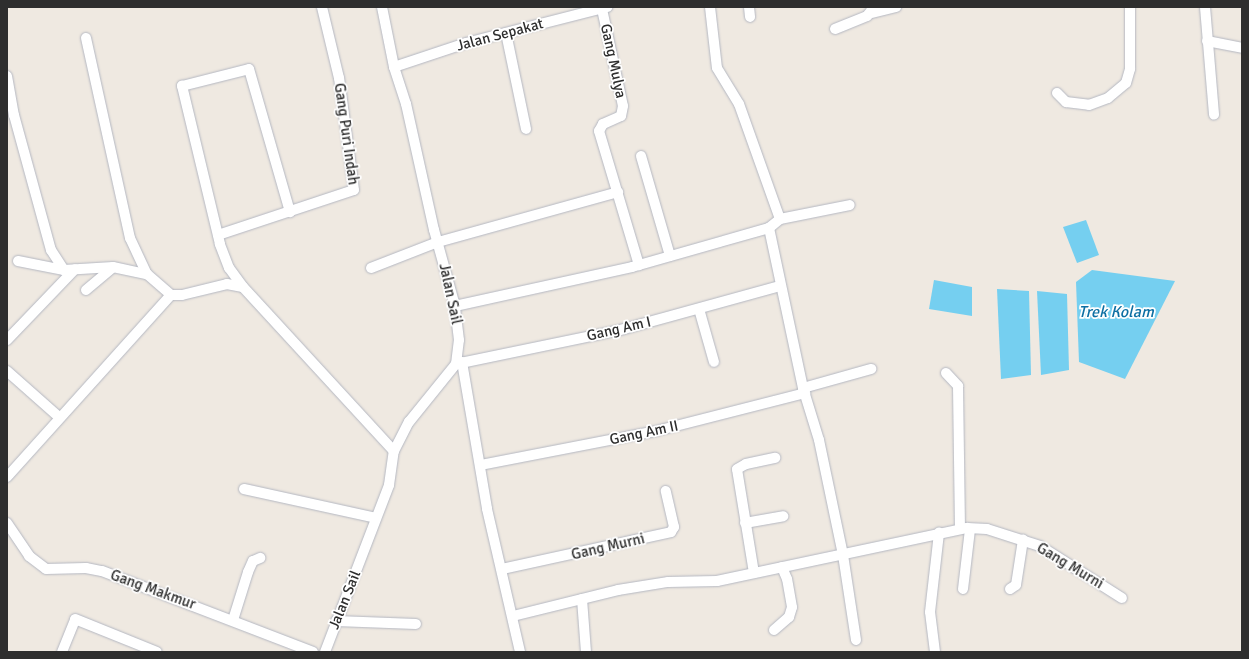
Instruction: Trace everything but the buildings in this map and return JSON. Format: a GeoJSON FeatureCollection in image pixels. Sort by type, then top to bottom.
{"type":"FeatureCollection","features":[{"type":"Feature","properties":{"kind":"street","name":"Gang Puri Indah"},"geometry":{"type":"LineString","coordinates":[[218,235],[353,193],[356,187],[339,78],[322,7]]}},
{"type":"Feature","properties":{"kind":"street","name":"Jalan Sail"},"geometry":{"type":"LineString","coordinates":[[325,652],[336,621],[355,579],[389,485],[394,451],[409,422],[459,363],[459,340],[455,306],[438,242],[406,104],[394,67],[382,7]]}},
{"type":"Feature","properties":{"kind":"street"},"geometry":{"type":"LineString","coordinates":[[710,7],[717,68],[739,104],[780,218]]}},
{"type":"Feature","properties":{"kind":"street"},"geometry":{"type":"LineString","coordinates":[[835,29],[873,10],[896,7]]}},
{"type":"Feature","properties":{"kind":"street"},"geometry":{"type":"LineString","coordinates":[[1057,93],[1066,102],[1088,105],[1108,98],[1126,83],[1130,69],[1130,7]]}},
{"type":"Feature","properties":{"kind":"street"},"geometry":{"type":"LineString","coordinates":[[1206,7],[1207,41],[1214,114]]}},
{"type":"Feature","properties":{"kind":"street","name":"Jalan Sepakat"},"geometry":{"type":"LineString","coordinates":[[394,67],[506,33],[605,8]]}},
{"type":"Feature","properties":{"kind":"street","name":"Gang Mulya"},"geometry":{"type":"LineString","coordinates":[[605,8],[623,106],[621,116],[603,124],[599,131],[639,265]]}},
{"type":"Feature","properties":{"kind":"street"},"geometry":{"type":"LineString","coordinates":[[506,33],[526,129]]}},
{"type":"Feature","properties":{"kind":"street"},"geometry":{"type":"LineString","coordinates":[[86,38],[130,238],[147,274],[171,295],[182,295],[227,284],[243,287]]}},
{"type":"Feature","properties":{"kind":"street"},"geometry":{"type":"LineString","coordinates":[[1207,41],[1242,48]]}},
{"type":"Feature","properties":{"kind":"street"},"geometry":{"type":"LineString","coordinates":[[290,212],[249,69],[182,86],[218,235],[229,268],[243,287],[394,451]]}},
{"type":"Feature","properties":{"kind":"street"},"geometry":{"type":"LineString","coordinates":[[7,76],[14,115],[51,250],[64,270]]}},
{"type":"Feature","properties":{"kind":"street"},"geometry":{"type":"LineString","coordinates":[[641,156],[670,256]]}},
{"type":"Feature","properties":{"kind":"street"},"geometry":{"type":"LineString","coordinates":[[371,268],[438,242],[618,192]]}},
{"type":"Feature","properties":{"kind":"street"},"geometry":{"type":"LineString","coordinates":[[455,306],[639,265],[769,228],[780,218],[850,205]]}},
{"type":"Feature","properties":{"kind":"street"},"geometry":{"type":"LineString","coordinates":[[769,228],[780,286],[804,390],[818,440],[843,555],[856,640]]}},
{"type":"Feature","properties":{"kind":"street"},"geometry":{"type":"LineString","coordinates":[[18,261],[64,270],[114,267],[147,274]]}},
{"type":"Feature","properties":{"kind":"street"},"geometry":{"type":"LineString","coordinates":[[86,290],[114,267]]}},
{"type":"Feature","properties":{"kind":"street"},"geometry":{"type":"LineString","coordinates":[[7,340],[74,269]]}},
{"type":"Feature","properties":{"kind":"street","name":"Gang Am I"},"geometry":{"type":"LineString","coordinates":[[459,363],[620,330],[780,286]]}},
{"type":"Feature","properties":{"kind":"street"},"geometry":{"type":"LineString","coordinates":[[7,477],[59,417],[171,295]]}},
{"type":"Feature","properties":{"kind":"street"},"geometry":{"type":"LineString","coordinates":[[699,309],[714,362]]}},
{"type":"Feature","properties":{"kind":"street"},"geometry":{"type":"LineString","coordinates":[[459,363],[482,465],[487,509],[513,616],[520,652]]}},
{"type":"Feature","properties":{"kind":"street","name":"Gang Am II"},"geometry":{"type":"LineString","coordinates":[[482,465],[656,431],[804,390],[871,369]]}},
{"type":"Feature","properties":{"kind":"street"},"geometry":{"type":"LineString","coordinates":[[7,372],[59,417]]}},
{"type":"Feature","properties":{"kind":"street"},"geometry":{"type":"LineString","coordinates":[[946,372],[958,386],[965,529],[963,588]]}},
{"type":"Feature","properties":{"kind":"street"},"geometry":{"type":"LineString","coordinates":[[754,573],[737,469],[746,464],[775,458]]}},
{"type":"Feature","properties":{"kind":"street"},"geometry":{"type":"LineString","coordinates":[[244,489],[376,518]]}},
{"type":"Feature","properties":{"kind":"street","name":"Gang Murni"},"geometry":{"type":"LineString","coordinates":[[502,569],[671,532],[674,527],[666,491]]}},
{"type":"Feature","properties":{"kind":"street"},"geometry":{"type":"LineString","coordinates":[[745,523],[783,516]]}},
{"type":"Feature","properties":{"kind":"street","name":"Gang Makmur"},"geometry":{"type":"LineString","coordinates":[[7,523],[30,556],[46,569],[58,571],[86,568],[102,571],[234,620],[313,652]]}},
{"type":"Feature","properties":{"kind":"street","name":"Gang Murni"},"geometry":{"type":"LineString","coordinates":[[513,616],[582,599],[668,582],[717,581],[965,529],[987,529],[1040,546],[1122,598]]}},
{"type":"Feature","properties":{"kind":"street"},"geometry":{"type":"LineString","coordinates":[[935,652],[930,612],[939,534]]}},
{"type":"Feature","properties":{"kind":"street"},"geometry":{"type":"LineString","coordinates":[[1010,589],[1016,585],[1023,540]]}},
{"type":"Feature","properties":{"kind":"street"},"geometry":{"type":"LineString","coordinates":[[234,620],[248,572],[253,561],[260,558]]}},
{"type":"Feature","properties":{"kind":"street"},"geometry":{"type":"LineString","coordinates":[[774,630],[789,617],[792,607],[789,585],[782,567]]}},
{"type":"Feature","properties":{"kind":"street"},"geometry":{"type":"LineString","coordinates":[[582,599],[586,652]]}},
{"type":"Feature","properties":{"kind":"street"},"geometry":{"type":"LineString","coordinates":[[62,652],[75,619],[157,652]]}},
{"type":"Feature","properties":{"kind":"street"},"geometry":{"type":"LineString","coordinates":[[336,621],[416,624]]}},
{"type":"Feature","properties":{"kind":"water"},"geometry":{"type":"Polygon","coordinates":[[[1086,220],[1099,255],[1077,263],[1063,227],[1086,220]]]}},
{"type":"Feature","properties":{"kind":"water","name":"Trek Kolam"},"geometry":{"type":"Polygon","coordinates":[[[1092,270],[1175,281],[1125,379],[1079,362],[1076,282],[1092,270]]]}},
{"type":"Feature","properties":{"kind":"water"},"geometry":{"type":"Polygon","coordinates":[[[934,280],[972,287],[972,316],[929,309],[934,280]]]}},
{"type":"Feature","properties":{"kind":"water"},"geometry":{"type":"Polygon","coordinates":[[[997,289],[1029,291],[1031,375],[1001,379],[997,289]]]}},
{"type":"Feature","properties":{"kind":"water"},"geometry":{"type":"Polygon","coordinates":[[[1037,291],[1067,294],[1069,370],[1041,375],[1037,291]]]}}]}
